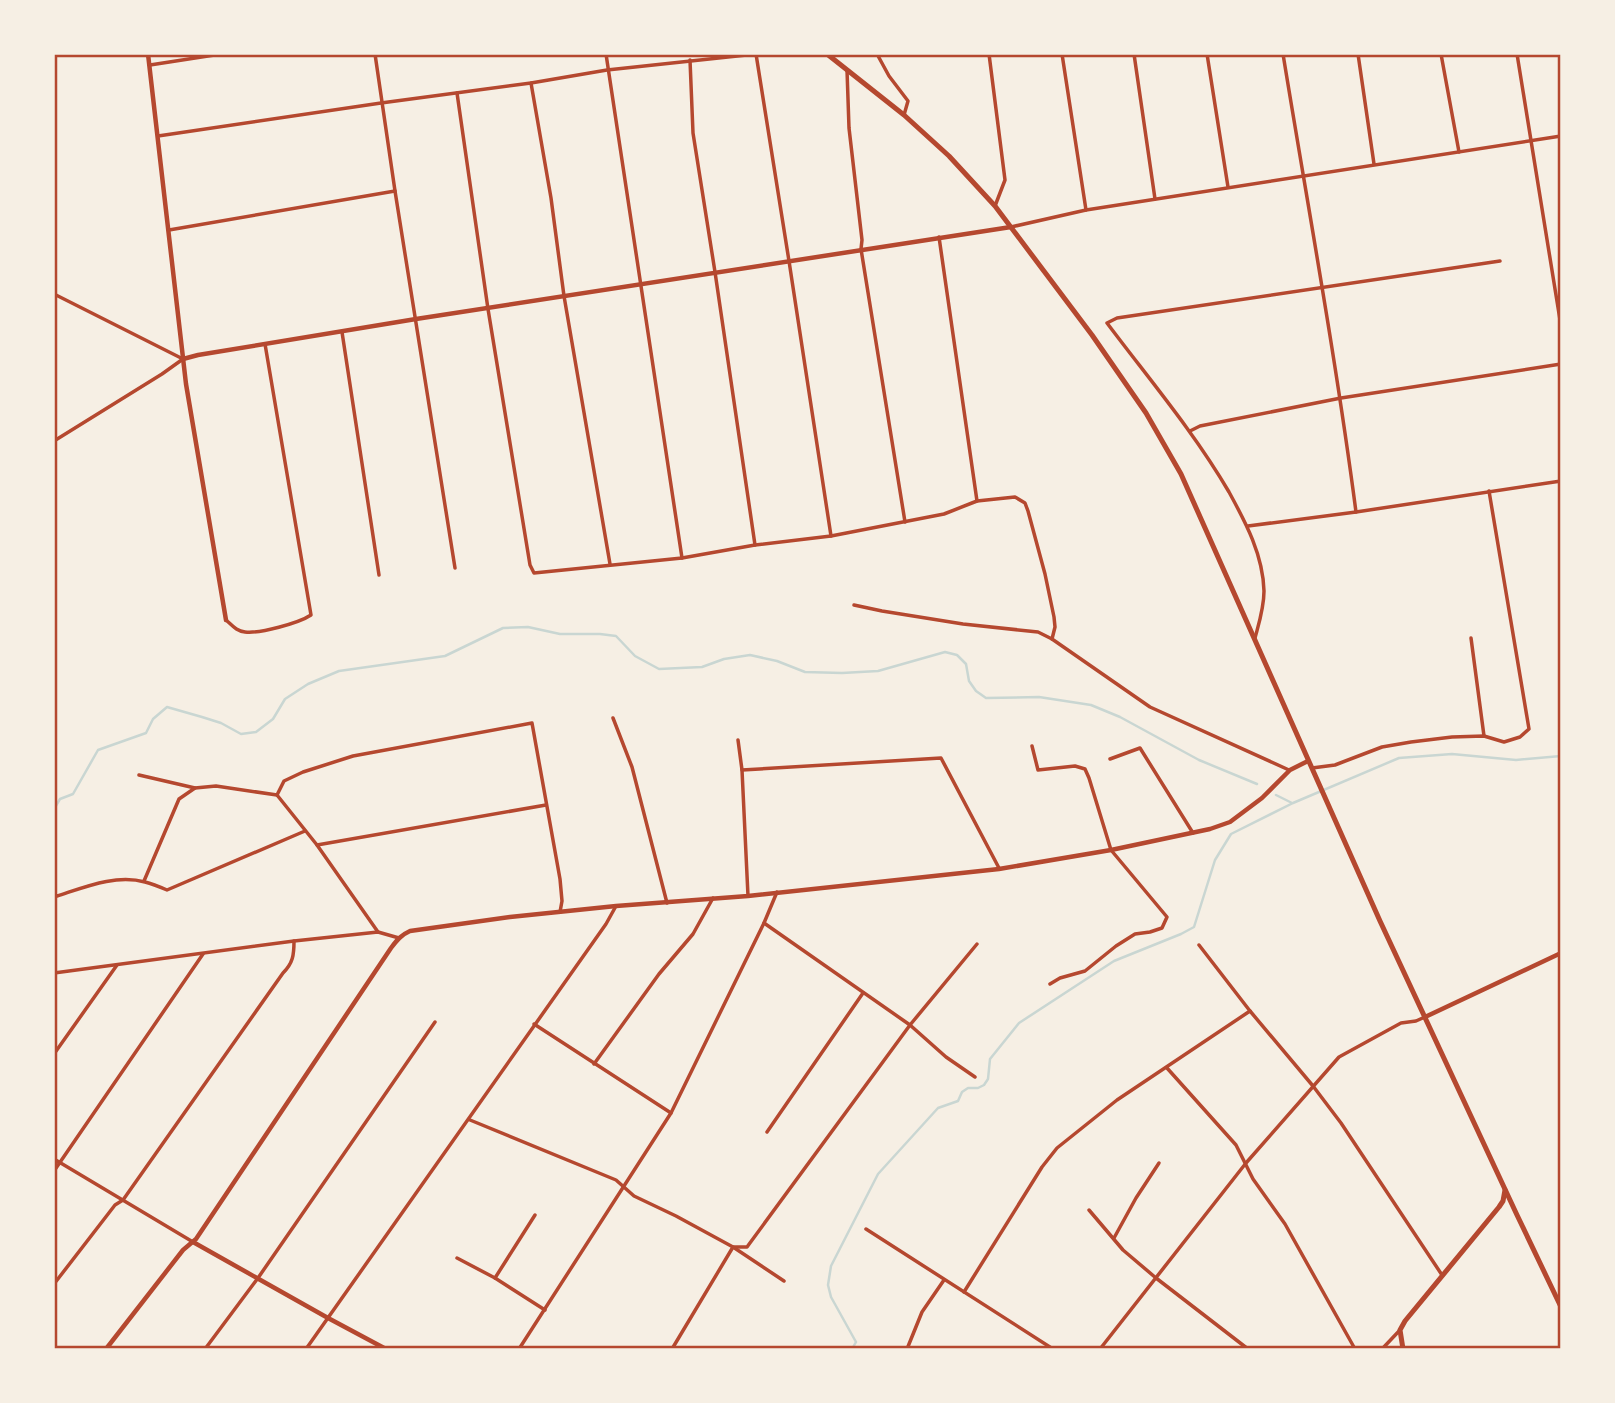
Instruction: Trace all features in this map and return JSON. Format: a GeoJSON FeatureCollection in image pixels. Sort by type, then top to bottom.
{"type":"FeatureCollection","features":[{"type":"Feature","properties":{"kind":"main road"},"geometry":{"type":"LineString","coordinates":[[827,54],[904,115],[949,156],[995,206],[1092,335],[1146,413],[1181,474],[1424,1017],[1561,1307]]}},
{"type":"Feature","properties":{"kind":"main road"},"geometry":{"type":"LineString","coordinates":[[1403,1349],[1400,1330],[1412,1311],[1499,1207],[1505,1190]]}},
{"type":"Feature","properties":{"kind":"street"},"geometry":{"type":"LineString","coordinates":[[148,54],[183,359],[226,620],[235,629],[246,632],[289,625],[311,615],[265,344]]}},
{"type":"Feature","properties":{"kind":"street"},"geometry":{"type":"LineString","coordinates":[[150,65],[221,54]]}},
{"type":"Feature","properties":{"kind":"street"},"geometry":{"type":"LineString","coordinates":[[375,54],[455,568]]}},
{"type":"Feature","properties":{"kind":"street"},"geometry":{"type":"LineString","coordinates":[[606,54],[682,558]]}},
{"type":"Feature","properties":{"kind":"street"},"geometry":{"type":"LineString","coordinates":[[158,136],[607,70],[756,54],[831,536]]}},
{"type":"Feature","properties":{"kind":"street"},"geometry":{"type":"LineString","coordinates":[[877,54],[908,101],[904,115]]}},
{"type":"Feature","properties":{"kind":"street"},"geometry":{"type":"LineString","coordinates":[[989,54],[1005,180],[995,206]]}},
{"type":"Feature","properties":{"kind":"street"},"geometry":{"type":"LineString","coordinates":[[1062,54],[1086,210]]}},
{"type":"Feature","properties":{"kind":"street"},"geometry":{"type":"LineString","coordinates":[[1134,54],[1155,199]]}},
{"type":"Feature","properties":{"kind":"street"},"geometry":{"type":"LineString","coordinates":[[1207,54],[1228,187]]}},
{"type":"Feature","properties":{"kind":"street"},"geometry":{"type":"LineString","coordinates":[[1283,54],[1341,398],[1356,512]]}},
{"type":"Feature","properties":{"kind":"street"},"geometry":{"type":"LineString","coordinates":[[1358,54],[1374,164]]}},
{"type":"Feature","properties":{"kind":"street"},"geometry":{"type":"LineString","coordinates":[[1441,54],[1459,152]]}},
{"type":"Feature","properties":{"kind":"street"},"geometry":{"type":"LineString","coordinates":[[1517,54],[1561,326]]}},
{"type":"Feature","properties":{"kind":"street"},"geometry":{"type":"LineString","coordinates":[[690,60],[693,132],[755,545]]}},
{"type":"Feature","properties":{"kind":"street"},"geometry":{"type":"LineString","coordinates":[[847,69],[849,128],[861,249],[905,522]]}},
{"type":"Feature","properties":{"kind":"street"},"geometry":{"type":"LineString","coordinates":[[531,83],[610,564]]}},
{"type":"Feature","properties":{"kind":"street"},"geometry":{"type":"LineString","coordinates":[[457,93],[488,309],[530,565],[534,573],[682,558],[755,545],[831,536],[944,514],[977,501],[1015,497],[1025,503],[1045,574],[1055,627],[1052,639]]}},
{"type":"Feature","properties":{"kind":"street"},"geometry":{"type":"LineString","coordinates":[[54,441],[183,359],[416,319],[1011,227],[1086,210],[1228,187],[1561,136]]}},
{"type":"Feature","properties":{"kind":"street"},"geometry":{"type":"LineString","coordinates":[[169,230],[395,191]]}},
{"type":"Feature","properties":{"kind":"street"},"geometry":{"type":"LineString","coordinates":[[939,237],[977,501]]}},
{"type":"Feature","properties":{"kind":"street"},"geometry":{"type":"LineString","coordinates":[[1255,639],[1264,590],[1248,526],[1190,431],[1107,323],[1118,318],[1500,261]]}},
{"type":"Feature","properties":{"kind":"street"},"geometry":{"type":"LineString","coordinates":[[54,294],[183,359]]}},
{"type":"Feature","properties":{"kind":"street"},"geometry":{"type":"LineString","coordinates":[[342,332],[379,575]]}},
{"type":"Feature","properties":{"kind":"street"},"geometry":{"type":"LineString","coordinates":[[1190,431],[1200,426],[1341,398],[1561,364]]}},
{"type":"Feature","properties":{"kind":"street"},"geometry":{"type":"LineString","coordinates":[[1248,526],[1561,481]]}},
{"type":"Feature","properties":{"kind":"street"},"geometry":{"type":"LineString","coordinates":[[1311,768],[1342,763],[1382,747],[1452,737],[1485,736],[1504,742],[1520,737],[1529,729],[1489,491]]}},
{"type":"Feature","properties":{"kind":"street"},"geometry":{"type":"LineString","coordinates":[[854,605],[949,622],[1038,632],[1150,707],[1290,770]]}},
{"type":"Feature","properties":{"kind":"street"},"geometry":{"type":"LineString","coordinates":[[1471,638],[1485,736]]}},
{"type":"Feature","properties":{"kind":"street"},"geometry":{"type":"LineString","coordinates":[[613,718],[632,766],[667,903]]}},
{"type":"Feature","properties":{"kind":"street"},"geometry":{"type":"LineString","coordinates":[[277,795],[284,781],[303,772],[353,757],[532,723],[560,879],[560,912]]}},
{"type":"Feature","properties":{"kind":"street"},"geometry":{"type":"LineString","coordinates":[[738,740],[743,770],[748,897]]}},
{"type":"Feature","properties":{"kind":"street"},"geometry":{"type":"LineString","coordinates":[[1032,746],[1038,770],[1075,766],[1085,769],[1111,850],[1167,918],[1161,928],[1135,934],[1085,971],[1060,978],[1050,984]]}},
{"type":"Feature","properties":{"kind":"street"},"geometry":{"type":"LineString","coordinates":[[1110,759],[1140,748],[1193,833]]}},
{"type":"Feature","properties":{"kind":"street"},"geometry":{"type":"LineString","coordinates":[[743,770],[941,758],[999,869]]}},
{"type":"Feature","properties":{"kind":"street"},"geometry":{"type":"LineString","coordinates":[[106,1349],[183,1250],[193,1242],[399,938],[410,931],[510,917],[748,897],[999,869],[1111,850],[1210,829],[1230,822],[1262,798],[1290,770],[1308,761]]}},
{"type":"Feature","properties":{"kind":"street"},"geometry":{"type":"LineString","coordinates":[[139,775],[195,788],[216,786],[277,795],[317,845],[379,932]]}},
{"type":"Feature","properties":{"kind":"street"},"geometry":{"type":"LineString","coordinates":[[144,881],[179,799],[195,788]]}},
{"type":"Feature","properties":{"kind":"street"},"geometry":{"type":"LineString","coordinates":[[317,845],[546,805]]}},
{"type":"Feature","properties":{"kind":"street"},"geometry":{"type":"LineString","coordinates":[[57,896],[117,879],[144,881],[167,890],[305,831]]}},
{"type":"Feature","properties":{"kind":"street"},"geometry":{"type":"LineString","coordinates":[[519,1349],[671,1113],[777,892]]}},
{"type":"Feature","properties":{"kind":"street"},"geometry":{"type":"LineString","coordinates":[[594,1064],[659,974],[693,934],[713,898]]}},
{"type":"Feature","properties":{"kind":"street"},"geometry":{"type":"LineString","coordinates":[[306,1349],[606,924],[616,906]]}},
{"type":"Feature","properties":{"kind":"street"},"geometry":{"type":"LineString","coordinates":[[764,923],[910,1025],[946,1057],[975,1077]]}},
{"type":"Feature","properties":{"kind":"street"},"geometry":{"type":"LineString","coordinates":[[54,973],[379,932],[399,938]]}},
{"type":"Feature","properties":{"kind":"street"},"geometry":{"type":"LineString","coordinates":[[54,1284],[115,1205],[123,1200],[289,967],[293,958],[294,941]]}},
{"type":"Feature","properties":{"kind":"street"},"geometry":{"type":"LineString","coordinates":[[733,1247],[747,1247],[910,1025],[978,944]]}},
{"type":"Feature","properties":{"kind":"street"},"geometry":{"type":"LineString","coordinates":[[1199,945],[1341,1123],[1442,1275]]}},
{"type":"Feature","properties":{"kind":"street"},"geometry":{"type":"LineString","coordinates":[[1100,1349],[1246,1163],[1339,1056],[1401,1023],[1416,1021],[1561,953]]}},
{"type":"Feature","properties":{"kind":"street"},"geometry":{"type":"LineString","coordinates":[[54,1171],[203,954]]}},
{"type":"Feature","properties":{"kind":"street"},"geometry":{"type":"LineString","coordinates":[[54,1054],[117,965]]}},
{"type":"Feature","properties":{"kind":"street"},"geometry":{"type":"LineString","coordinates":[[767,1132],[863,993]]}},
{"type":"Feature","properties":{"kind":"street"},"geometry":{"type":"LineString","coordinates":[[964,1292],[1057,1148],[1117,1100],[1250,1011]]}},
{"type":"Feature","properties":{"kind":"street"},"geometry":{"type":"LineString","coordinates":[[205,1349],[258,1278],[435,1022]]}},
{"type":"Feature","properties":{"kind":"street"},"geometry":{"type":"LineString","coordinates":[[534,1024],[671,1113]]}},
{"type":"Feature","properties":{"kind":"street"},"geometry":{"type":"LineString","coordinates":[[1167,1068],[1236,1145],[1253,1179],[1284,1224],[1354,1349]]}},
{"type":"Feature","properties":{"kind":"street"},"geometry":{"type":"LineString","coordinates":[[469,1119],[616,1180],[634,1196],[733,1247],[784,1281]]}},
{"type":"Feature","properties":{"kind":"street"},"geometry":{"type":"LineString","coordinates":[[54,1159],[193,1242],[387,1349]]}},
{"type":"Feature","properties":{"kind":"street"},"geometry":{"type":"LineString","coordinates":[[1114,1238],[1159,1163]]}},
{"type":"Feature","properties":{"kind":"street"},"geometry":{"type":"LineString","coordinates":[[1089,1210],[1123,1250],[1248,1349]]}},
{"type":"Feature","properties":{"kind":"street"},"geometry":{"type":"LineString","coordinates":[[495,1278],[535,1215]]}},
{"type":"Feature","properties":{"kind":"street"},"geometry":{"type":"LineString","coordinates":[[866,1229],[1054,1349]]}},
{"type":"Feature","properties":{"kind":"street"},"geometry":{"type":"LineString","coordinates":[[672,1349],[733,1247]]}},
{"type":"Feature","properties":{"kind":"street"},"geometry":{"type":"LineString","coordinates":[[457,1258],[495,1278],[545,1310]]}},
{"type":"Feature","properties":{"kind":"street"},"geometry":{"type":"LineString","coordinates":[[907,1349],[922,1312],[944,1280]]}},
{"type":"Feature","properties":{"kind":"street"},"geometry":{"type":"LineString","coordinates":[[1382,1349],[1400,1330]]}},
{"type":"Feature","properties":{"kind":"waterway"},"geometry":{"type":"LineString","coordinates":[[54,809],[60,799],[73,794],[98,750],[146,733],[153,719],[167,707],[221,723],[241,734],[256,732],[273,719],[285,699],[308,684],[339,671],[445,656],[503,628],[528,627],[560,634],[616,636],[635,656],[659,669],[702,667],[724,659],[750,655],[777,661],[805,672],[878,671],[945,652],[957,655],[966,664],[969,681],[976,691],[986,698],[1039,697],[1091,705],[1120,717],[1199,760],[1257,784]]}},
{"type":"Feature","properties":{"kind":"waterway"},"geometry":{"type":"LineString","coordinates":[[852,1349],[856,1342],[831,1297],[828,1285],[831,1266],[878,1174],[938,1108],[958,1101],[962,1092],[968,1088],[984,1085],[988,1079],[990,1059],[1019,1023],[1114,961],[1194,927],[1215,860],[1231,834],[1293,803],[1399,758],[1452,754],[1516,760],[1561,756]]}},
{"type":"Feature","properties":{"kind":"waterway"},"geometry":{"type":"LineString","coordinates":[[1276,795],[1292,803]]}}]}
